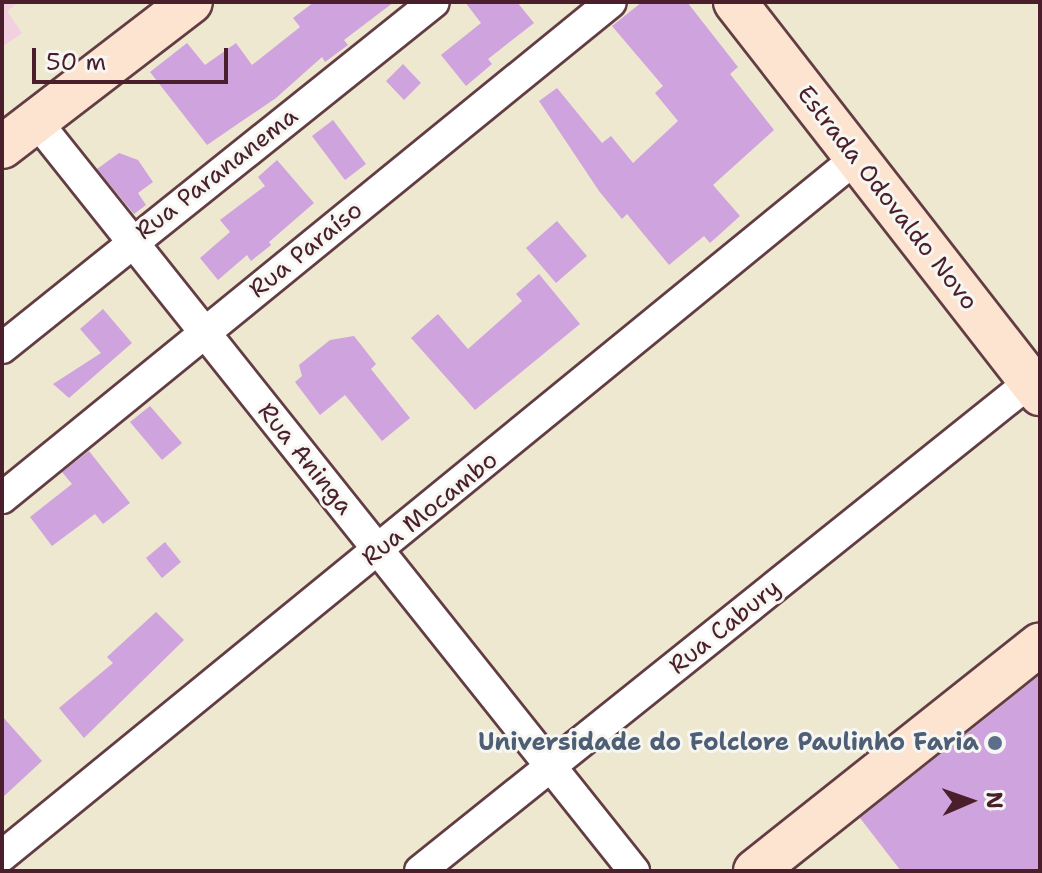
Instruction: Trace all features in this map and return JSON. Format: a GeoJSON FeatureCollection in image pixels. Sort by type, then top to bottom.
{"type":"FeatureCollection","features":[{"type":"Feature","properties":{"kind":"street"},"geometry":{"type":"LineString","coordinates":[[2,147],[191,2]]}},
{"type":"Feature","properties":{"kind":"street","name":"Rua Parananema"},"geometry":{"type":"LineString","coordinates":[[2,348],[434,2]]}},
{"type":"Feature","properties":{"kind":"street","name":"Rua Paraíso"},"geometry":{"type":"LineString","coordinates":[[2,498],[611,2]]}},
{"type":"Feature","properties":{"kind":"street","name":"Estrada Odovaldo Novo"},"geometry":{"type":"LineString","coordinates":[[735,2],[1035,388]]}},
{"type":"Feature","properties":{"kind":"street","name":"Rua Aninga"},"geometry":{"type":"LineString","coordinates":[[37,122],[130,244],[634,871]]}},
{"type":"Feature","properties":{"kind":"street","name":"Rua Mocambo"},"geometry":{"type":"LineString","coordinates":[[2,856],[855,159]]}},
{"type":"Feature","properties":{"kind":"street","name":"Rua Cabury"},"geometry":{"type":"LineString","coordinates":[[420,871],[1035,388]]}},
{"type":"Feature","properties":{"kind":"street"},"geometry":{"type":"LineString","coordinates":[[755,871],[1040,644]]}},
{"type":"Feature","properties":{"kind":"shaded area"},"geometry":{"type":"Polygon","coordinates":[[[2,2],[19,2],[7,11],[22,33],[2,47],[2,2]]]}},
{"type":"Feature","properties":{"kind":"building"},"geometry":{"type":"Polygon","coordinates":[[[314,2],[394,2],[344,40],[348,45],[325,62],[322,57],[276,98],[207,145],[150,72],[187,43],[205,65],[236,43],[252,65],[300,27],[293,18],[314,2]]]}},
{"type":"Feature","properties":{"kind":"building"},"geometry":{"type":"Polygon","coordinates":[[[465,2],[517,2],[534,23],[488,59],[492,64],[466,86],[441,55],[481,23],[465,2]]]}},
{"type":"Feature","properties":{"kind":"building"},"geometry":{"type":"Polygon","coordinates":[[[642,2],[687,2],[738,67],[730,74],[774,130],[713,185],[740,216],[710,243],[704,236],[669,265],[627,214],[622,219],[599,191],[539,101],[557,88],[602,143],[611,136],[633,163],[678,121],[655,93],[663,86],[612,26],[642,2]]]}},
{"type":"Feature","properties":{"kind":"building"},"geometry":{"type":"Polygon","coordinates":[[[403,64],[421,83],[404,100],[386,81],[403,64]]]}},
{"type":"Feature","properties":{"kind":"building"},"geometry":{"type":"Polygon","coordinates":[[[333,120],[366,164],[345,180],[312,136],[333,120]]]}},
{"type":"Feature","properties":{"kind":"building"},"geometry":{"type":"Polygon","coordinates":[[[119,153],[138,160],[153,182],[138,193],[146,205],[134,214],[97,169],[119,153]]]}},
{"type":"Feature","properties":{"kind":"building"},"geometry":{"type":"Polygon","coordinates":[[[277,160],[314,203],[269,242],[271,245],[251,261],[247,255],[218,280],[200,258],[230,232],[220,220],[265,186],[258,177],[277,160]]]}},
{"type":"Feature","properties":{"kind":"building"},"geometry":{"type":"Polygon","coordinates":[[[557,221],[587,256],[556,283],[526,248],[557,221]]]}},
{"type":"Feature","properties":{"kind":"building"},"geometry":{"type":"Polygon","coordinates":[[[539,274],[580,324],[475,410],[411,338],[438,314],[468,349],[522,301],[516,294],[539,274]]]}},
{"type":"Feature","properties":{"kind":"building"},"geometry":{"type":"Polygon","coordinates":[[[103,309],[132,343],[69,398],[53,384],[101,353],[80,329],[103,309]]]}},
{"type":"Feature","properties":{"kind":"building"},"geometry":{"type":"Polygon","coordinates":[[[354,336],[376,364],[371,369],[410,418],[382,441],[345,395],[320,415],[295,382],[302,376],[299,365],[330,340],[354,336]]]}},
{"type":"Feature","properties":{"kind":"building"},"geometry":{"type":"Polygon","coordinates":[[[150,406],[182,443],[162,460],[130,422],[150,406]]]}},
{"type":"Feature","properties":{"kind":"building"},"geometry":{"type":"Polygon","coordinates":[[[89,451],[130,503],[103,524],[95,514],[52,546],[30,517],[72,484],[62,472],[89,451]]]}},
{"type":"Feature","properties":{"kind":"building"},"geometry":{"type":"Polygon","coordinates":[[[165,542],[181,562],[162,578],[146,558],[165,542]]]}},
{"type":"Feature","properties":{"kind":"building"},"geometry":{"type":"Polygon","coordinates":[[[156,612],[184,640],[84,738],[59,708],[113,663],[107,657],[156,612]]]}},
{"type":"Feature","properties":{"kind":"building","name":"Universidade do Folclore Paulinho Faria"},"geometry":{"type":"Polygon","coordinates":[[[1040,675],[1040,871],[901,871],[860,818],[1040,675]]]}},
{"type":"Feature","properties":{"kind":"building"},"geometry":{"type":"Polygon","coordinates":[[[2,716],[42,761],[2,798],[2,716]]]}},
{"type":"Feature","properties":{"kind":"place","name":"Universidade do Folclore Paulinho Faria"},"geometry":{"type":"Point","coordinates":[995,743]}}]}
